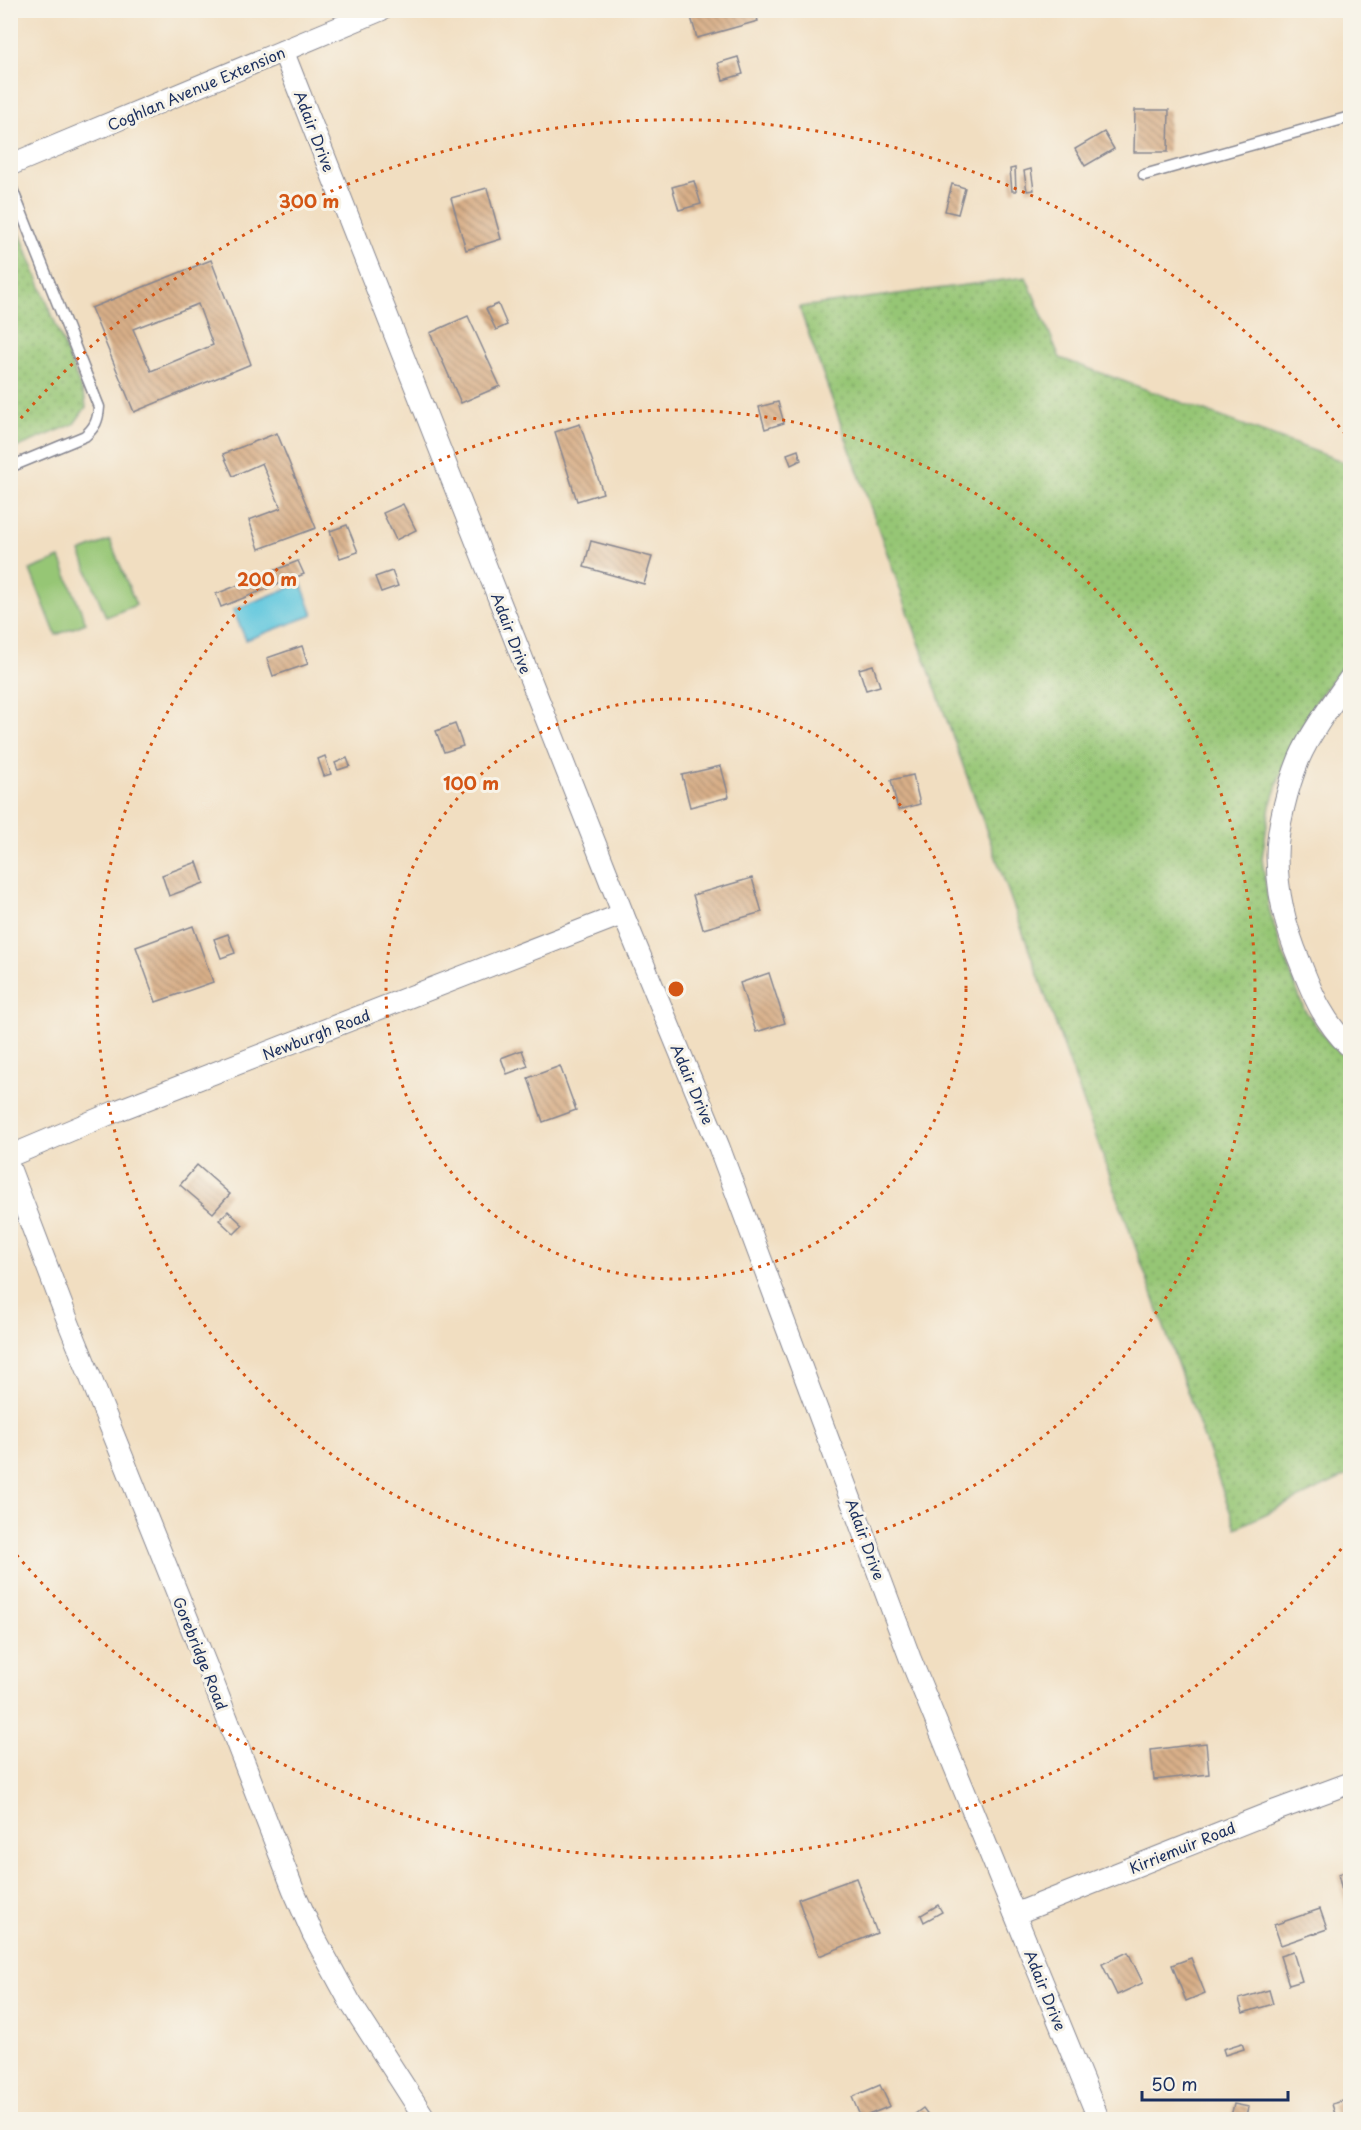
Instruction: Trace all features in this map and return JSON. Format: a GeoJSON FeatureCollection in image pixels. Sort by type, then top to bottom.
{"type":"FeatureCollection","features":[{"type":"Feature","properties":{"kind":"street","name":"Coghlan Avenue Extension"},"geometry":{"type":"LineString","coordinates":[[10,165],[381,10]]}},
{"type":"Feature","properties":{"kind":"street","name":"Adair Drive"},"geometry":{"type":"LineString","coordinates":[[283,51],[622,914],[719,1147],[910,1658],[1099,2120]]}},
{"type":"Feature","properties":{"kind":"street"},"geometry":{"type":"LineString","coordinates":[[1350,678],[1331,704],[1299,758],[1283,812],[1277,855],[1281,898],[1290,938],[1315,1001],[1336,1033],[1350,1047]]}},
{"type":"Feature","properties":{"kind":"street","name":"Newburgh Road"},"geometry":{"type":"LineString","coordinates":[[10,1156],[130,1105],[622,914]]}},
{"type":"Feature","properties":{"kind":"street","name":"Gorebridge Road"},"geometry":{"type":"LineString","coordinates":[[10,1169],[293,1890],[313,1934],[350,2002],[426,2120]]}},
{"type":"Feature","properties":{"kind":"street","name":"Kirriemuir Road"},"geometry":{"type":"LineString","coordinates":[[1016,1914],[1266,1814],[1350,1783]]}},
{"type":"Feature","properties":{"kind":"lane"},"geometry":{"type":"LineString","coordinates":[[1144,175],[1350,117]]}},
{"type":"Feature","properties":{"kind":"lane"},"geometry":{"type":"LineString","coordinates":[[10,184],[99,407],[98,420],[94,428],[85,436],[10,467]]}},
{"type":"Feature","properties":{"kind":"green space"},"geometry":{"type":"Polygon","coordinates":[[[10,208],[85,399],[86,407],[74,424],[11,450],[10,208]]]}},
{"type":"Feature","properties":{"kind":"green space"},"geometry":{"type":"Polygon","coordinates":[[[1026,277],[1060,358],[1350,464],[1350,657],[1315,702],[1288,751],[1270,806],[1262,858],[1269,909],[1304,1009],[1329,1043],[1350,1062],[1350,1474],[1236,1528],[799,307],[1026,277]]]}},
{"type":"Feature","properties":{"kind":"green space"},"geometry":{"type":"Polygon","coordinates":[[[110,540],[136,605],[106,617],[80,552],[110,540]]]}},
{"type":"Feature","properties":{"kind":"green space"},"geometry":{"type":"Polygon","coordinates":[[[60,558],[86,623],[56,635],[30,570],[60,558]]]}},
{"type":"Feature","properties":{"kind":"water"},"geometry":{"type":"Polygon","coordinates":[[[301,583],[313,615],[246,640],[233,610],[301,583]]]}},
{"type":"Feature","properties":{"kind":"building"},"geometry":{"type":"Polygon","coordinates":[[[689,10],[755,10],[758,21],[697,38],[689,10]]]}},
{"type":"Feature","properties":{"kind":"building"},"geometry":{"type":"Polygon","coordinates":[[[738,57],[743,74],[723,80],[718,63],[738,57]]]}},
{"type":"Feature","properties":{"kind":"building"},"geometry":{"type":"Polygon","coordinates":[[[1135,110],[1169,110],[1168,152],[1134,152],[1135,110]]]}},
{"type":"Feature","properties":{"kind":"building"},"geometry":{"type":"Polygon","coordinates":[[[1104,132],[1114,149],[1085,166],[1075,149],[1104,132]]]}},
{"type":"Feature","properties":{"kind":"building"},"geometry":{"type":"Polygon","coordinates":[[[1015,168],[1016,191],[1012,191],[1010,169],[1015,168]]]}},
{"type":"Feature","properties":{"kind":"building"},"geometry":{"type":"Polygon","coordinates":[[[1031,169],[1034,190],[1027,191],[1024,171],[1031,169]]]}},
{"type":"Feature","properties":{"kind":"building"},"geometry":{"type":"Polygon","coordinates":[[[694,181],[701,204],[679,210],[672,187],[694,181]]]}},
{"type":"Feature","properties":{"kind":"building"},"geometry":{"type":"Polygon","coordinates":[[[952,184],[965,188],[958,214],[945,211],[952,184]]]}},
{"type":"Feature","properties":{"kind":"building"},"geometry":{"type":"Polygon","coordinates":[[[487,188],[501,239],[466,250],[451,198],[487,188]]]}},
{"type":"Feature","properties":{"kind":"building"},"geometry":{"type":"Polygon","coordinates":[[[211,260],[251,364],[134,412],[91,308],[211,260]],[[198,304],[133,329],[151,371],[213,345],[198,304]]]}},
{"type":"Feature","properties":{"kind":"building"},"geometry":{"type":"Polygon","coordinates":[[[498,304],[507,325],[496,330],[486,309],[498,304]]]}},
{"type":"Feature","properties":{"kind":"building"},"geometry":{"type":"Polygon","coordinates":[[[468,316],[500,386],[461,403],[430,333],[468,316]]]}},
{"type":"Feature","properties":{"kind":"building"},"geometry":{"type":"Polygon","coordinates":[[[778,402],[784,423],[765,429],[759,407],[778,402]]]}},
{"type":"Feature","properties":{"kind":"building"},"geometry":{"type":"Polygon","coordinates":[[[580,424],[603,493],[577,501],[555,432],[580,424]]]}},
{"type":"Feature","properties":{"kind":"building"},"geometry":{"type":"Polygon","coordinates":[[[277,433],[316,528],[259,549],[249,520],[281,508],[262,463],[233,476],[223,454],[277,433]]]}},
{"type":"Feature","properties":{"kind":"building"},"geometry":{"type":"Polygon","coordinates":[[[798,450],[801,460],[791,465],[787,454],[798,450]]]}},
{"type":"Feature","properties":{"kind":"building"},"geometry":{"type":"Polygon","coordinates":[[[403,504],[416,530],[396,540],[383,513],[403,504]]]}},
{"type":"Feature","properties":{"kind":"building"},"geometry":{"type":"Polygon","coordinates":[[[347,525],[358,552],[340,558],[330,531],[347,525]]]}},
{"type":"Feature","properties":{"kind":"building"},"geometry":{"type":"Polygon","coordinates":[[[591,541],[652,557],[644,584],[584,567],[591,541]]]}},
{"type":"Feature","properties":{"kind":"building"},"geometry":{"type":"Polygon","coordinates":[[[298,561],[304,574],[221,607],[216,594],[298,561]]]}},
{"type":"Feature","properties":{"kind":"building"},"geometry":{"type":"Polygon","coordinates":[[[392,571],[398,586],[381,592],[375,577],[392,571]]]}},
{"type":"Feature","properties":{"kind":"building"},"geometry":{"type":"Polygon","coordinates":[[[302,646],[308,664],[273,676],[267,658],[302,646]]]}},
{"type":"Feature","properties":{"kind":"building"},"geometry":{"type":"Polygon","coordinates":[[[873,665],[880,686],[866,690],[859,669],[873,665]]]}},
{"type":"Feature","properties":{"kind":"building"},"geometry":{"type":"Polygon","coordinates":[[[455,724],[463,746],[444,752],[436,731],[455,724]]]}},
{"type":"Feature","properties":{"kind":"building"},"geometry":{"type":"Polygon","coordinates":[[[325,756],[331,774],[324,776],[318,759],[325,756]]]}},
{"type":"Feature","properties":{"kind":"building"},"geometry":{"type":"Polygon","coordinates":[[[347,758],[350,766],[338,770],[335,763],[347,758]]]}},
{"type":"Feature","properties":{"kind":"building"},"geometry":{"type":"Polygon","coordinates":[[[721,766],[729,797],[690,807],[682,775],[721,766]]]}},
{"type":"Feature","properties":{"kind":"building"},"geometry":{"type":"Polygon","coordinates":[[[913,775],[920,804],[898,810],[891,780],[913,775]]]}},
{"type":"Feature","properties":{"kind":"building"},"geometry":{"type":"Polygon","coordinates":[[[197,862],[204,883],[169,896],[162,875],[197,862]]]}},
{"type":"Feature","properties":{"kind":"building"},"geometry":{"type":"Polygon","coordinates":[[[752,878],[762,912],[703,929],[693,895],[752,878]]]}},
{"type":"Feature","properties":{"kind":"building"},"geometry":{"type":"Polygon","coordinates":[[[193,926],[213,982],[156,1002],[136,947],[193,926]]]}},
{"type":"Feature","properties":{"kind":"building"},"geometry":{"type":"Polygon","coordinates":[[[228,934],[235,953],[221,958],[214,939],[228,934]]]}},
{"type":"Feature","properties":{"kind":"building"},"geometry":{"type":"Polygon","coordinates":[[[769,973],[785,1023],[756,1032],[740,983],[769,973]]]}},
{"type":"Feature","properties":{"kind":"building"},"geometry":{"type":"Polygon","coordinates":[[[522,1050],[528,1066],[507,1074],[501,1058],[522,1050]]]}},
{"type":"Feature","properties":{"kind":"building"},"geometry":{"type":"Polygon","coordinates":[[[560,1066],[576,1110],[543,1122],[528,1078],[560,1066]]]}},
{"type":"Feature","properties":{"kind":"building"},"geometry":{"type":"Polygon","coordinates":[[[197,1165],[230,1194],[213,1213],[180,1185],[197,1165]]]}},
{"type":"Feature","properties":{"kind":"building"},"geometry":{"type":"Polygon","coordinates":[[[228,1211],[243,1225],[234,1234],[219,1220],[228,1211]]]}},
{"type":"Feature","properties":{"kind":"building"},"geometry":{"type":"Polygon","coordinates":[[[1206,1743],[1209,1774],[1154,1780],[1151,1750],[1206,1743]]]}},
{"type":"Feature","properties":{"kind":"building"},"geometry":{"type":"Polygon","coordinates":[[[1350,1871],[1350,1907],[1346,1908],[1338,1874],[1350,1871]]]}},
{"type":"Feature","properties":{"kind":"building"},"geometry":{"type":"Polygon","coordinates":[[[856,1878],[877,1933],[819,1956],[798,1899],[856,1878]]]}},
{"type":"Feature","properties":{"kind":"building"},"geometry":{"type":"Polygon","coordinates":[[[938,1905],[942,1912],[924,1922],[921,1915],[938,1905]]]}},
{"type":"Feature","properties":{"kind":"building"},"geometry":{"type":"Polygon","coordinates":[[[1320,1909],[1327,1929],[1281,1945],[1274,1925],[1320,1909]]]}},
{"type":"Feature","properties":{"kind":"building"},"geometry":{"type":"Polygon","coordinates":[[[1128,1952],[1143,1983],[1117,1995],[1102,1964],[1128,1952]]]}},
{"type":"Feature","properties":{"kind":"building"},"geometry":{"type":"Polygon","coordinates":[[[1293,1952],[1302,1981],[1289,1985],[1280,1956],[1293,1952]]]}},
{"type":"Feature","properties":{"kind":"building"},"geometry":{"type":"Polygon","coordinates":[[[1191,1958],[1205,1993],[1186,2001],[1172,1965],[1191,1958]]]}},
{"type":"Feature","properties":{"kind":"building"},"geometry":{"type":"Polygon","coordinates":[[[1269,1990],[1273,2004],[1243,2013],[1239,1999],[1269,1990]]]}},
{"type":"Feature","properties":{"kind":"building"},"geometry":{"type":"Polygon","coordinates":[[[1242,2043],[1244,2049],[1225,2055],[1223,2049],[1242,2043]]]}},
{"type":"Feature","properties":{"kind":"building"},"geometry":{"type":"Polygon","coordinates":[[[880,2085],[890,2106],[861,2118],[852,2097],[880,2085]]]}},
{"type":"Feature","properties":{"kind":"building"},"geometry":{"type":"Polygon","coordinates":[[[1350,2099],[1350,2114],[1336,2118],[1332,2104],[1350,2099]]]}},
{"type":"Feature","properties":{"kind":"building"},"geometry":{"type":"Polygon","coordinates":[[[1234,2104],[1249,2107],[1246,2120],[1230,2120],[1234,2104]]]}},
{"type":"Feature","properties":{"kind":"building"},"geometry":{"type":"Polygon","coordinates":[[[923,2108],[932,2120],[907,2120],[923,2108]]]}}]}
